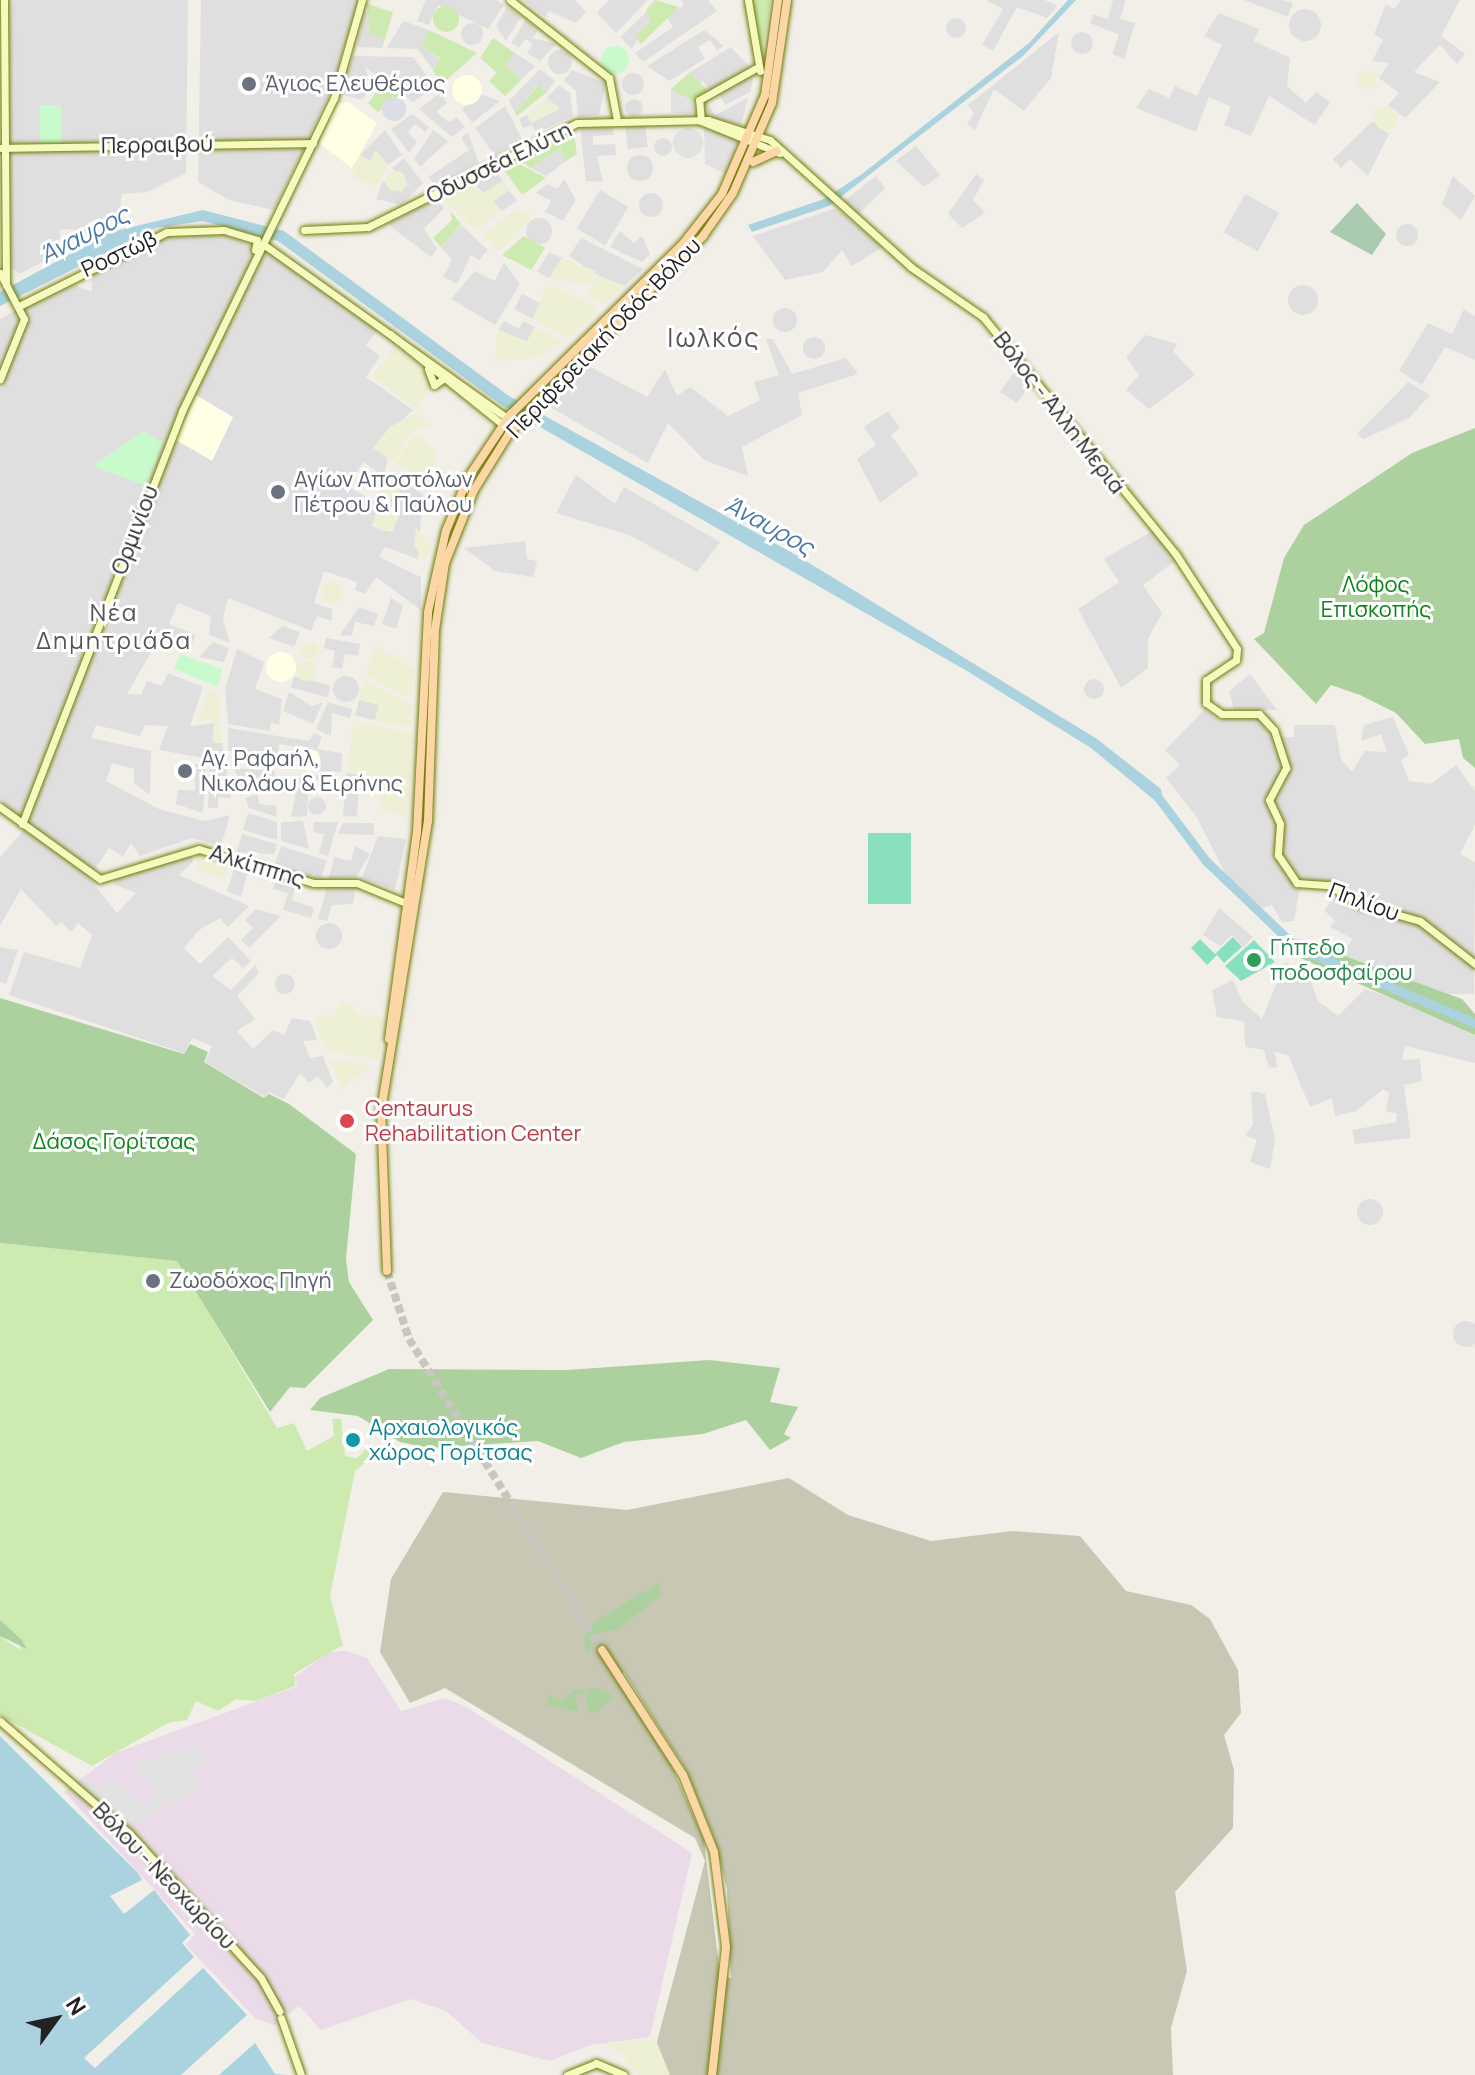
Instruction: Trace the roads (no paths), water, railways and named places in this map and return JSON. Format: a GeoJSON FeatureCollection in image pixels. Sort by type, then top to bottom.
{"type":"FeatureCollection","features":[{"type":"Feature","properties":{"kind":"main road","name":"Περιφερειακή Οδός Βόλου"},"geometry":{"type":"LineString","coordinates":[[412,902],[432,580],[458,499],[506,419],[682,245],[757,137],[778,0]]}},
{"type":"Feature","properties":{"kind":"main road","name":"Περιφερειακή Οδός Βόλου"},"geometry":{"type":"LineString","coordinates":[[387,1271],[380,1121],[412,902],[442,577],[474,490],[518,421],[703,236],[749,165],[787,0]]}},
{"type":"Feature","properties":{"kind":"main road"},"geometry":{"type":"LineString","coordinates":[[749,165],[777,151]]}},
{"type":"Feature","properties":{"kind":"main road"},"geometry":{"type":"LineString","coordinates":[[602,1650],[703,1818],[725,1904],[724,1974],[712,2074]]}},
{"type":"Feature","properties":{"kind":"street"},"geometry":{"type":"LineString","coordinates":[[4,0],[2,148],[7,285]]}},
{"type":"Feature","properties":{"kind":"street","name":"Ορμινίου"},"geometry":{"type":"LineString","coordinates":[[22,824],[170,440],[313,143],[362,0]]}},
{"type":"Feature","properties":{"kind":"street"},"geometry":{"type":"LineString","coordinates":[[510,0],[609,78],[617,120]]}},
{"type":"Feature","properties":{"kind":"street"},"geometry":{"type":"LineString","coordinates":[[701,121],[699,100],[758,69],[748,0]]}},
{"type":"Feature","properties":{"kind":"street","name":"Οδυσσέα Ελύτη"},"geometry":{"type":"LineString","coordinates":[[304,230],[361,230],[566,127],[617,120],[701,121],[757,137]]}},
{"type":"Feature","properties":{"kind":"street","name":"Βόλος - Άλλη Μεριά"},"geometry":{"type":"LineString","coordinates":[[757,137],[793,161]]}},
{"type":"Feature","properties":{"kind":"street","name":"Βόλος - Άλλη Μεριά"},"geometry":{"type":"LineString","coordinates":[[757,137],[793,161],[836,203],[983,317],[1114,486],[1169,545],[1237,649],[1236,660],[1206,680],[1206,703]]}},
{"type":"Feature","properties":{"kind":"street","name":"Περραιβού"},"geometry":{"type":"LineString","coordinates":[[2,148],[313,143]]}},
{"type":"Feature","properties":{"kind":"street","name":"Ροστώβ"},"geometry":{"type":"LineString","coordinates":[[18,305],[145,238],[224,230],[259,243],[236,298]]}},
{"type":"Feature","properties":{"kind":"street"},"geometry":{"type":"LineString","coordinates":[[264,243],[387,328],[506,419]]}},
{"type":"Feature","properties":{"kind":"street"},"geometry":{"type":"LineString","coordinates":[[0,273],[18,305],[24,324],[0,379]]}},
{"type":"Feature","properties":{"kind":"street"},"geometry":{"type":"LineString","coordinates":[[387,328],[427,367],[506,419]]}},
{"type":"Feature","properties":{"kind":"street","name":"Πηλίου"},"geometry":{"type":"LineString","coordinates":[[1206,703],[1222,714],[1259,714],[1273,727],[1286,768],[1269,800],[1280,824],[1278,855],[1297,883],[1329,885],[1368,907],[1420,921],[1475,964]]}},
{"type":"Feature","properties":{"kind":"street"},"geometry":{"type":"LineString","coordinates":[[0,807],[22,824]]}},
{"type":"Feature","properties":{"kind":"street","name":"Αλκίππης"},"geometry":{"type":"LineString","coordinates":[[22,824],[100,879],[132,864],[198,848],[314,883],[353,882],[412,902]]}},
{"type":"Feature","properties":{"kind":"street","name":"Βόλου - Νεοχωρίου"},"geometry":{"type":"LineString","coordinates":[[0,1721],[129,1833],[265,1983],[280,2014],[301,2075]]}},
{"type":"Feature","properties":{"kind":"street"},"geometry":{"type":"LineString","coordinates":[[567,2075],[596,2063],[624,2075]]}},
{"type":"Feature","properties":{"kind":"water"},"geometry":{"type":"Polygon","coordinates":[[[1068,0],[1076,0],[1023,56],[829,206],[752,232],[748,225],[824,199],[862,174],[1029,43],[1068,0]]]}},
{"type":"Feature","properties":{"kind":"water"},"geometry":{"type":"Polygon","coordinates":[[[203,210],[284,231],[509,396],[796,555],[1097,739],[1161,789],[1164,808],[1091,748],[967,671],[503,406],[278,241],[203,221],[155,228],[0,306],[0,292],[111,232],[203,210]]]}},
{"type":"Feature","properties":{"kind":"water"},"geometry":{"type":"Polygon","coordinates":[[[0,1736],[138,1873],[142,1880],[110,1896],[124,1914],[154,1890],[190,1935],[182,1943],[194,1957],[84,2058],[95,2068],[203,1968],[247,2015],[181,2075],[0,2075],[0,1736]]]}},
{"type":"Feature","properties":{"kind":"water"},"geometry":{"type":"Polygon","coordinates":[[[255,2043],[275,2074],[287,2075],[219,2075],[255,2043]]]}},
{"type":"Feature","properties":{"kind":"waterway","name":"Άναυρος"},"geometry":{"type":"LineString","coordinates":[[1157,796],[1206,861],[1296,947],[1475,1023]]}},
{"type":"Feature","properties":{"kind":"tunnel"},"geometry":{"type":"LineString","coordinates":[[387,1271],[409,1339],[602,1650]]}},
{"type":"Feature","properties":{"kind":"place","name":"Άγιος Ελευθέριος"},"geometry":{"type":"Point","coordinates":[249,84]}},
{"type":"Feature","properties":{"kind":"place","name":"Αγίων Αποστόλων Πέτρου & Παύλου"},"geometry":{"type":"Point","coordinates":[278,492]}},
{"type":"Feature","properties":{"kind":"place","name":"Αγ. Ραφαήλ, Νικολάου & Ειρήνης"},"geometry":{"type":"Point","coordinates":[185,771]}},
{"type":"Feature","properties":{"kind":"place","name":"Γήπεδο ποδοσφαίρου"},"geometry":{"type":"Point","coordinates":[1254,960]}},
{"type":"Feature","properties":{"kind":"place","name":"Centaurus Rehabilitation Center"},"geometry":{"type":"Point","coordinates":[347,1121]}},
{"type":"Feature","properties":{"kind":"place","name":"Ζωοδόχος Πηγή"},"geometry":{"type":"Point","coordinates":[153,1281]}},
{"type":"Feature","properties":{"kind":"place","name":"Αρχαιολογικός χώρος Γορίτσας"},"geometry":{"type":"Point","coordinates":[353,1440]}},
{"type":"Feature","properties":{"kind":"district","name":"Ιωλκός"},"geometry":{"type":"Point","coordinates":[714,338]}},
{"type":"Feature","properties":{"kind":"district","name":"Νέα Δημητριάδα"},"geometry":{"type":"Point","coordinates":[114,626]}},
{"type":"Feature","properties":{"kind":"park label","name":"Λόφος Επισκοπής"},"geometry":{"type":"Point","coordinates":[1376,596]}},
{"type":"Feature","properties":{"kind":"park label","name":"Δάσος Γορίτσας"},"geometry":{"type":"Point","coordinates":[114,1142]}}]}
